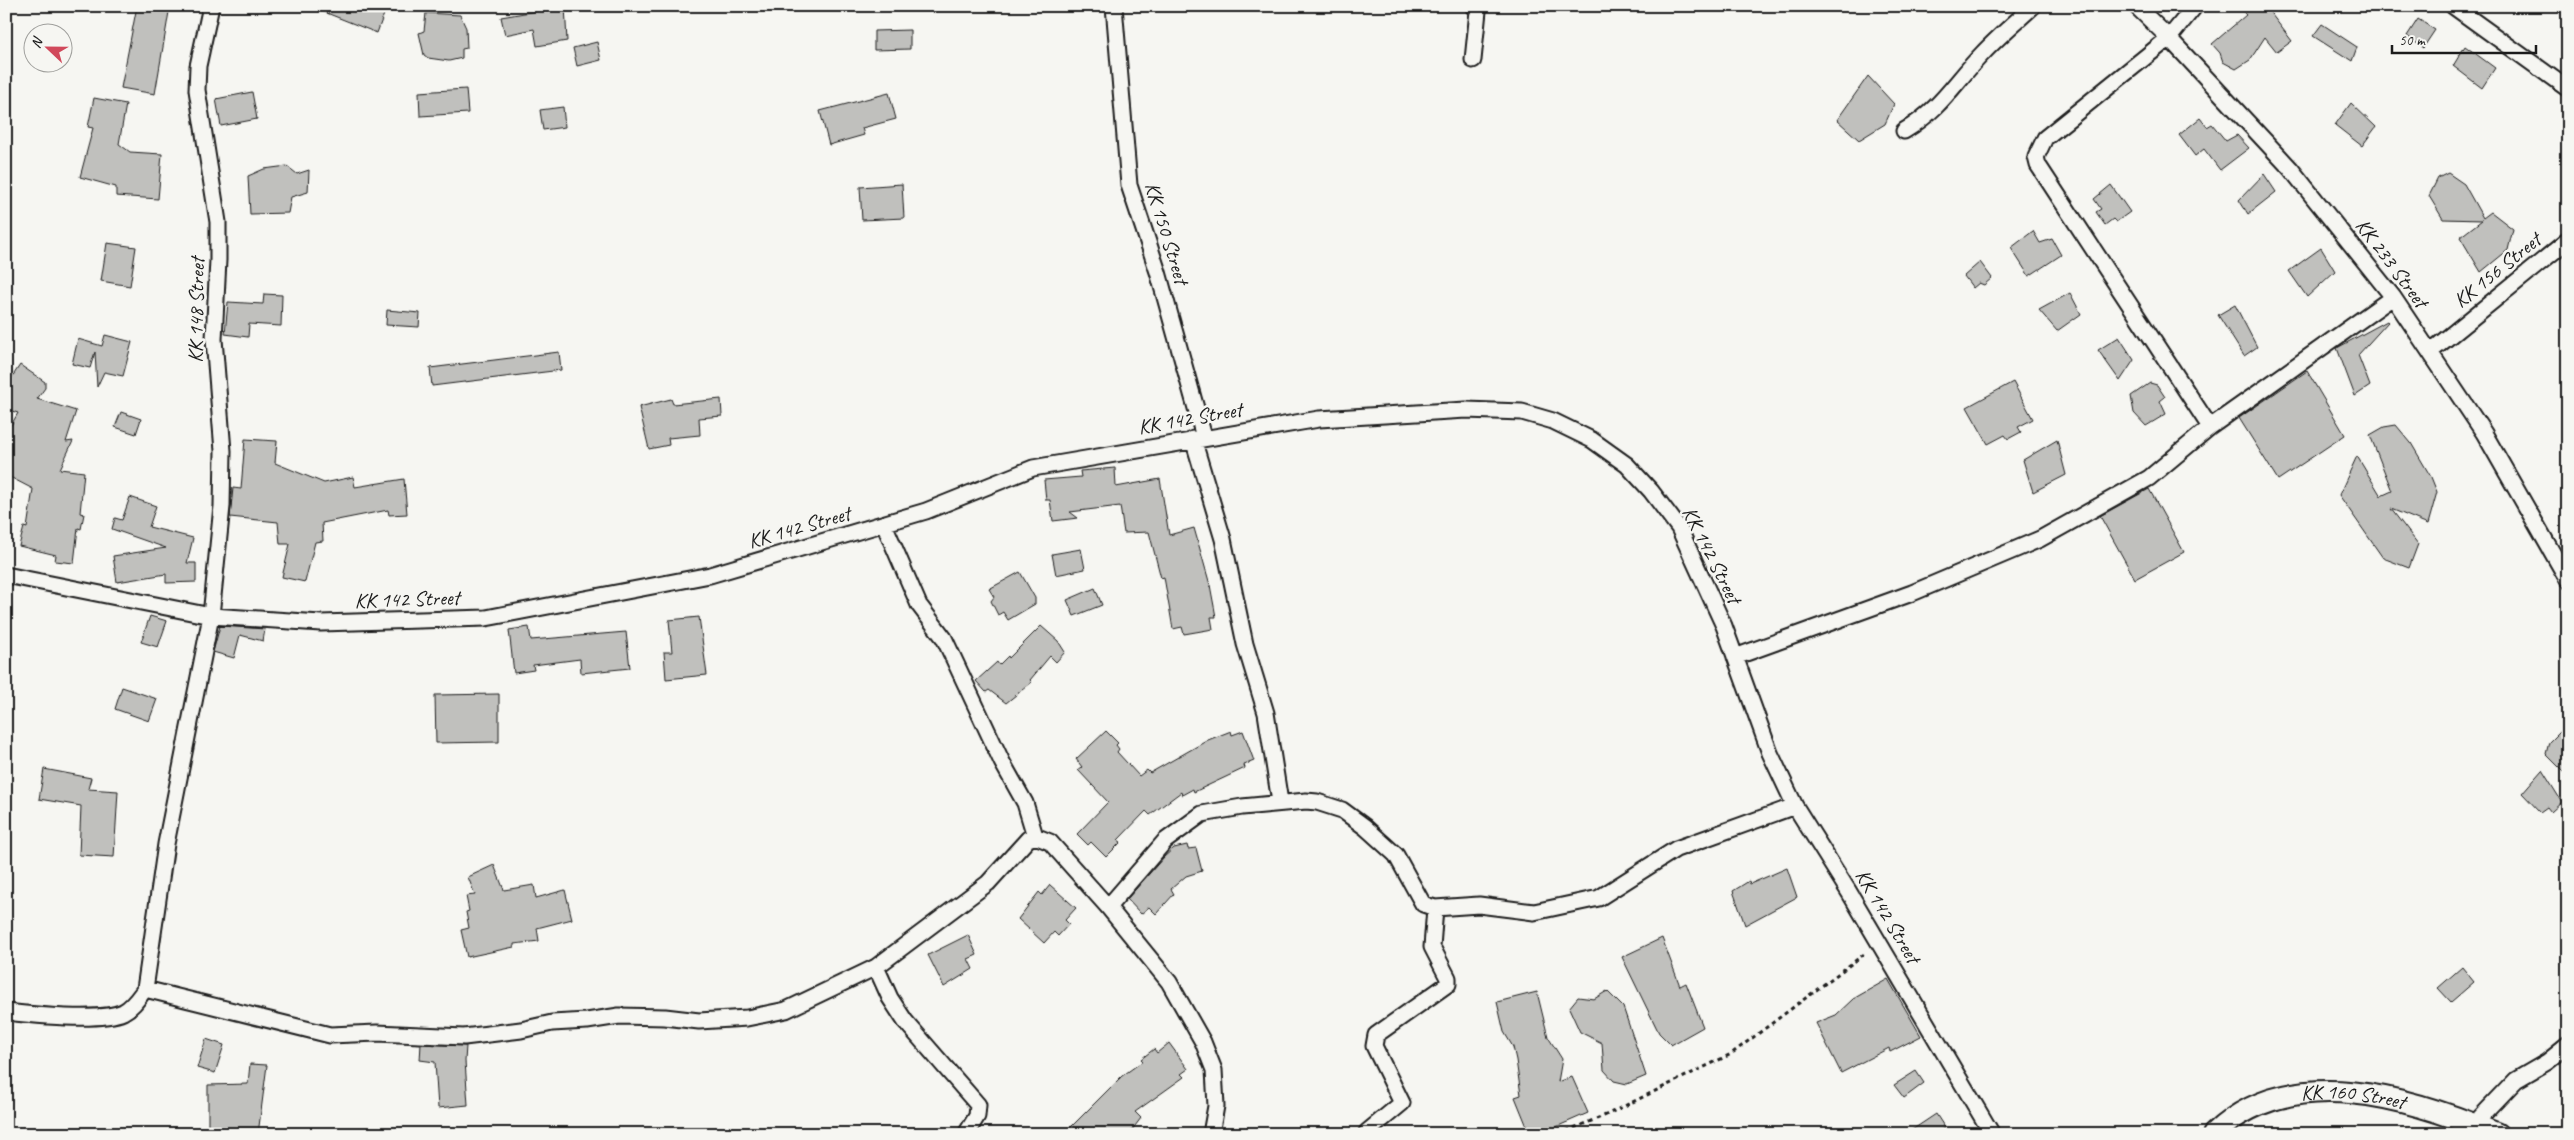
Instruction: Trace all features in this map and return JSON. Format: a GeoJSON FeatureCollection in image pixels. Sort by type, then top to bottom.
{"type":"FeatureCollection","features":[{"type":"Feature","properties":{"kind":"main road","name":"KK 160 Street"},"geometry":{"type":"LineString","coordinates":[[2214,1134],[2228,1120],[2253,1107],[2306,1092],[2371,1094],[2423,1106],[2498,1134]]}},
{"type":"Feature","properties":{"kind":"street","name":"KK 148 Street"},"geometry":{"type":"LineString","coordinates":[[145,989],[166,844],[210,616],[222,515],[223,469],[214,339],[218,222],[197,90],[198,66],[211,6]]}},
{"type":"Feature","properties":{"kind":"street","name":"KK 150 Street"},"geometry":{"type":"LineString","coordinates":[[1114,6],[1129,185],[1158,272],[1223,540],[1245,644],[1266,713],[1280,802]]}},
{"type":"Feature","properties":{"kind":"street"},"geometry":{"type":"LineString","coordinates":[[1473,60],[1478,11],[1474,6]]}},
{"type":"Feature","properties":{"kind":"street"},"geometry":{"type":"LineString","coordinates":[[1904,131],[1924,118],[1940,104],[1982,54],[2033,6]]}},
{"type":"Feature","properties":{"kind":"street","name":"KK 233 Street"},"geometry":{"type":"LineString","coordinates":[[2136,6],[2169,38],[2290,168],[2393,296],[2484,433],[2568,580]]}},
{"type":"Feature","properties":{"kind":"street"},"geometry":{"type":"LineString","coordinates":[[2195,6],[2169,38],[2045,138],[2036,157],[2038,166],[2210,426]]}},
{"type":"Feature","properties":{"kind":"street"},"geometry":{"type":"LineString","coordinates":[[2454,6],[2568,90]]}},
{"type":"Feature","properties":{"kind":"street","name":"KK 156 Street"},"geometry":{"type":"LineString","coordinates":[[2430,352],[2568,240]]}},
{"type":"Feature","properties":{"kind":"street"},"geometry":{"type":"LineString","coordinates":[[1735,657],[1912,594],[2040,539],[2149,478],[2210,426],[2393,296]]}},
{"type":"Feature","properties":{"kind":"street","name":"KK 142 Street"},"geometry":{"type":"LineString","coordinates":[[6,575],[210,616],[322,623],[486,618],[710,575],[926,511],[1033,468],[1198,438],[1319,419],[1367,414],[1466,410],[1522,412],[1553,421],[1592,440],[1627,465],[1651,491],[1679,528],[1724,626],[1770,753],[1794,806],[1879,942],[1992,1134]]}},
{"type":"Feature","properties":{"kind":"street"},"geometry":{"type":"LineString","coordinates":[[884,524],[919,605],[944,638],[1002,762],[1025,803],[1035,836]]}},
{"type":"Feature","properties":{"kind":"street"},"geometry":{"type":"LineString","coordinates":[[1108,907],[1165,840],[1202,814],[1280,802],[1317,802],[1342,810],[1365,827],[1396,855],[1420,901],[1426,906],[1435,908],[1478,905],[1534,912],[1599,898],[1676,850],[1794,806]]}},
{"type":"Feature","properties":{"kind":"street"},"geometry":{"type":"LineString","coordinates":[[6,1012],[41,1016],[110,1015],[130,1008],[145,989],[330,1035],[377,1033],[464,1037],[521,1030],[552,1023],[586,1021],[619,1016],[664,1017],[698,1022],[747,1018],[786,1010],[876,967],[988,883],[1028,839],[1035,836],[1050,842],[1108,907],[1169,982],[1203,1042],[1214,1070],[1216,1106],[1211,1134]]}},
{"type":"Feature","properties":{"kind":"street"},"geometry":{"type":"LineString","coordinates":[[1367,1132],[1402,1103],[1374,1046],[1376,1035],[1448,984],[1448,978],[1432,947],[1435,908]]}},
{"type":"Feature","properties":{"kind":"street"},"geometry":{"type":"LineString","coordinates":[[876,967],[890,998],[905,1021],[978,1105],[977,1116],[966,1134]]}},
{"type":"Feature","properties":{"kind":"street"},"geometry":{"type":"LineString","coordinates":[[2474,1124],[2516,1080],[2547,1062],[2568,1045]]}},
{"type":"Feature","properties":{"kind":"path"},"geometry":{"type":"LineString","coordinates":[[1559,1134],[1606,1115],[1731,1054],[1879,942]]}},
{"type":"Feature","properties":{"kind":"building"},"geometry":{"type":"Polygon","coordinates":[[[137,6],[170,6],[155,94],[121,88],[137,6]]]}},
{"type":"Feature","properties":{"kind":"building"},"geometry":{"type":"Polygon","coordinates":[[[309,6],[387,6],[377,33],[309,6]]]}},
{"type":"Feature","properties":{"kind":"building"},"geometry":{"type":"Polygon","coordinates":[[[565,6],[567,41],[537,46],[534,29],[505,35],[501,17],[565,6]]]}},
{"type":"Feature","properties":{"kind":"building"},"geometry":{"type":"Polygon","coordinates":[[[2238,6],[2265,6],[2292,41],[2277,52],[2265,37],[2250,60],[2236,69],[2223,62],[2220,53],[2212,44],[2246,15],[2238,6]]]}},
{"type":"Feature","properties":{"kind":"building"},"geometry":{"type":"Polygon","coordinates":[[[426,13],[460,15],[466,28],[467,48],[462,49],[462,58],[449,61],[428,58],[424,55],[419,33],[424,31],[426,13]]]}},
{"type":"Feature","properties":{"kind":"building"},"geometry":{"type":"Polygon","coordinates":[[[2418,19],[2435,30],[2423,48],[2407,36],[2418,19]]]}},
{"type":"Feature","properties":{"kind":"building"},"geometry":{"type":"Polygon","coordinates":[[[2322,24],[2357,47],[2352,61],[2313,36],[2322,24]]]}},
{"type":"Feature","properties":{"kind":"building"},"geometry":{"type":"Polygon","coordinates":[[[910,30],[910,49],[874,50],[874,31],[910,30]]]}},
{"type":"Feature","properties":{"kind":"building"},"geometry":{"type":"Polygon","coordinates":[[[597,42],[601,60],[577,66],[573,48],[597,42]]]}},
{"type":"Feature","properties":{"kind":"building"},"geometry":{"type":"Polygon","coordinates":[[[2465,46],[2495,68],[2482,88],[2453,66],[2465,46]]]}},
{"type":"Feature","properties":{"kind":"building"},"geometry":{"type":"Polygon","coordinates":[[[1868,76],[1894,104],[1885,124],[1859,140],[1837,120],[1868,76]]]}},
{"type":"Feature","properties":{"kind":"building"},"geometry":{"type":"Polygon","coordinates":[[[466,89],[468,113],[420,116],[419,92],[466,89]]]}},
{"type":"Feature","properties":{"kind":"building"},"geometry":{"type":"Polygon","coordinates":[[[252,92],[257,119],[221,126],[216,99],[252,92]]]}},
{"type":"Feature","properties":{"kind":"building"},"geometry":{"type":"Polygon","coordinates":[[[889,93],[896,119],[862,128],[864,135],[829,145],[820,111],[889,93]]]}},
{"type":"Feature","properties":{"kind":"building"},"geometry":{"type":"Polygon","coordinates":[[[94,98],[126,104],[119,144],[130,152],[162,154],[158,199],[116,196],[116,187],[80,177],[93,128],[88,127],[94,98]]]}},
{"type":"Feature","properties":{"kind":"building"},"geometry":{"type":"Polygon","coordinates":[[[2351,103],[2376,127],[2362,146],[2335,125],[2351,103]]]}},
{"type":"Feature","properties":{"kind":"building"},"geometry":{"type":"Polygon","coordinates":[[[563,107],[565,127],[543,130],[540,110],[563,107]]]}},
{"type":"Feature","properties":{"kind":"building"},"geometry":{"type":"Polygon","coordinates":[[[2200,118],[2207,127],[2212,124],[2226,141],[2237,135],[2249,148],[2220,170],[2204,149],[2195,156],[2179,135],[2200,118]]]}},
{"type":"Feature","properties":{"kind":"building"},"geometry":{"type":"Polygon","coordinates":[[[287,166],[297,174],[309,170],[308,192],[291,197],[288,213],[250,214],[248,176],[264,169],[287,166]]]}},
{"type":"Feature","properties":{"kind":"building"},"geometry":{"type":"Polygon","coordinates":[[[2448,173],[2464,184],[2483,218],[2491,212],[2513,229],[2508,250],[2481,272],[2460,237],[2482,220],[2443,219],[2429,196],[2438,178],[2448,173]]]}},
{"type":"Feature","properties":{"kind":"building"},"geometry":{"type":"Polygon","coordinates":[[[2264,174],[2276,192],[2248,214],[2239,200],[2264,174]]]}},
{"type":"Feature","properties":{"kind":"building"},"geometry":{"type":"Polygon","coordinates":[[[902,184],[904,218],[862,220],[860,187],[902,184]]]}},
{"type":"Feature","properties":{"kind":"building"},"geometry":{"type":"Polygon","coordinates":[[[2111,185],[2130,212],[2116,222],[2113,219],[2105,225],[2096,212],[2101,209],[2094,199],[2111,185]]]}},
{"type":"Feature","properties":{"kind":"building"},"geometry":{"type":"Polygon","coordinates":[[[2033,231],[2040,243],[2052,239],[2061,255],[2029,276],[2011,248],[2033,231]]]}},
{"type":"Feature","properties":{"kind":"building"},"geometry":{"type":"Polygon","coordinates":[[[107,243],[136,247],[130,286],[101,281],[107,243]]]}},
{"type":"Feature","properties":{"kind":"building"},"geometry":{"type":"Polygon","coordinates":[[[2321,248],[2335,271],[2307,297],[2289,271],[2321,248]]]}},
{"type":"Feature","properties":{"kind":"building"},"geometry":{"type":"Polygon","coordinates":[[[1980,262],[1992,278],[1984,285],[1979,283],[1973,288],[1964,276],[1980,262]]]}},
{"type":"Feature","properties":{"kind":"building"},"geometry":{"type":"Polygon","coordinates":[[[2070,293],[2081,314],[2057,331],[2039,310],[2070,293]]]}},
{"type":"Feature","properties":{"kind":"building"},"geometry":{"type":"Polygon","coordinates":[[[264,294],[282,295],[281,326],[249,324],[248,337],[225,334],[228,302],[263,304],[264,294]]]}},
{"type":"Feature","properties":{"kind":"building"},"geometry":{"type":"Polygon","coordinates":[[[2235,305],[2257,347],[2244,356],[2218,315],[2235,305]]]}},
{"type":"Feature","properties":{"kind":"building"},"geometry":{"type":"Polygon","coordinates":[[[387,310],[420,313],[419,327],[386,325],[387,310]]]}},
{"type":"Feature","properties":{"kind":"building"},"geometry":{"type":"Polygon","coordinates":[[[2387,321],[2358,355],[2370,386],[2355,396],[2337,348],[2387,321]]]}},
{"type":"Feature","properties":{"kind":"building"},"geometry":{"type":"Polygon","coordinates":[[[105,335],[132,342],[123,376],[104,372],[97,387],[95,352],[90,368],[72,364],[78,339],[102,346],[105,335]]]}},
{"type":"Feature","properties":{"kind":"building"},"geometry":{"type":"Polygon","coordinates":[[[2119,337],[2134,360],[2120,381],[2098,350],[2119,337]]]}},
{"type":"Feature","properties":{"kind":"building"},"geometry":{"type":"Polygon","coordinates":[[[559,352],[561,370],[432,386],[430,368],[559,352]]]}},
{"type":"Feature","properties":{"kind":"building"},"geometry":{"type":"Polygon","coordinates":[[[20,365],[45,382],[45,388],[37,399],[76,411],[66,442],[73,441],[60,469],[84,472],[80,513],[84,514],[81,529],[78,528],[74,563],[55,561],[56,555],[19,546],[24,527],[27,528],[33,489],[6,475],[6,434],[18,413],[6,409],[6,397],[12,377],[20,365]]]}},
{"type":"Feature","properties":{"kind":"building"},"geometry":{"type":"Polygon","coordinates":[[[2307,371],[2345,435],[2278,480],[2239,418],[2307,371]]]}},
{"type":"Feature","properties":{"kind":"building"},"geometry":{"type":"Polygon","coordinates":[[[2013,382],[2033,419],[2018,427],[2021,432],[2008,439],[2005,435],[1988,444],[1967,407],[2013,382]]]}},
{"type":"Feature","properties":{"kind":"building"},"geometry":{"type":"Polygon","coordinates":[[[2150,383],[2157,385],[2165,397],[2160,401],[2166,414],[2146,426],[2134,413],[2131,396],[2150,383]]]}},
{"type":"Feature","properties":{"kind":"building"},"geometry":{"type":"Polygon","coordinates":[[[671,399],[673,404],[721,399],[722,416],[699,418],[700,435],[668,438],[669,445],[649,449],[639,407],[671,399]]]}},
{"type":"Feature","properties":{"kind":"building"},"geometry":{"type":"Polygon","coordinates":[[[121,412],[141,419],[136,434],[115,427],[121,412]]]}},
{"type":"Feature","properties":{"kind":"building"},"geometry":{"type":"Polygon","coordinates":[[[2396,425],[2411,443],[2431,477],[2437,492],[2428,524],[2391,509],[2418,544],[2409,568],[2383,558],[2339,495],[2357,456],[2381,496],[2392,491],[2370,435],[2384,427],[2396,425]]]}},
{"type":"Feature","properties":{"kind":"building"},"geometry":{"type":"Polygon","coordinates":[[[245,439],[277,441],[275,463],[324,483],[353,477],[355,487],[404,479],[407,514],[389,515],[388,510],[322,523],[323,541],[315,542],[305,582],[282,577],[290,544],[280,544],[278,522],[230,517],[233,488],[241,489],[245,439]]]}},
{"type":"Feature","properties":{"kind":"building"},"geometry":{"type":"Polygon","coordinates":[[[2057,440],[2066,475],[2033,492],[2023,460],[2057,440]]]}},
{"type":"Feature","properties":{"kind":"building"},"geometry":{"type":"Polygon","coordinates":[[[1115,468],[1116,487],[1160,479],[1169,535],[1194,528],[1210,585],[1216,617],[1211,617],[1213,629],[1184,634],[1182,627],[1173,629],[1164,577],[1161,578],[1149,532],[1124,533],[1120,506],[1070,512],[1078,518],[1053,521],[1050,500],[1046,500],[1044,480],[1081,477],[1080,471],[1115,468]]]}},
{"type":"Feature","properties":{"kind":"building"},"geometry":{"type":"Polygon","coordinates":[[[2149,489],[2184,552],[2135,579],[2100,516],[2149,489]]]}},
{"type":"Feature","properties":{"kind":"building"},"geometry":{"type":"Polygon","coordinates":[[[130,497],[156,506],[149,527],[193,538],[187,563],[196,563],[196,582],[166,583],[166,574],[117,582],[113,556],[166,548],[112,529],[115,518],[122,520],[130,497]]]}},
{"type":"Feature","properties":{"kind":"building"},"geometry":{"type":"Polygon","coordinates":[[[1081,549],[1085,569],[1056,575],[1052,554],[1081,549]]]}},
{"type":"Feature","properties":{"kind":"building"},"geometry":{"type":"Polygon","coordinates":[[[1020,572],[1035,598],[1035,604],[1008,620],[1003,612],[998,615],[991,601],[994,597],[989,589],[1020,572]]]}},
{"type":"Feature","properties":{"kind":"building"},"geometry":{"type":"Polygon","coordinates":[[[1095,588],[1102,605],[1074,616],[1067,600],[1095,588]]]}},
{"type":"Feature","properties":{"kind":"building"},"geometry":{"type":"Polygon","coordinates":[[[150,616],[167,621],[158,647],[141,642],[150,616]]]}},
{"type":"Feature","properties":{"kind":"building"},"geometry":{"type":"Polygon","coordinates":[[[699,617],[707,675],[666,679],[664,652],[672,652],[669,620],[699,617]]]}},
{"type":"Feature","properties":{"kind":"building"},"geometry":{"type":"Polygon","coordinates":[[[220,626],[265,629],[263,641],[240,635],[234,658],[213,652],[220,626]]]}},
{"type":"Feature","properties":{"kind":"building"},"geometry":{"type":"Polygon","coordinates":[[[1041,626],[1058,641],[1065,652],[1056,662],[1050,656],[1030,680],[1032,682],[1006,703],[989,690],[986,692],[976,681],[997,662],[999,665],[1008,656],[1009,658],[1041,626]]]}},
{"type":"Feature","properties":{"kind":"building"},"geometry":{"type":"Polygon","coordinates":[[[529,627],[531,640],[626,632],[630,668],[581,673],[580,659],[533,665],[534,670],[514,673],[509,630],[529,627]]]}},
{"type":"Feature","properties":{"kind":"building"},"geometry":{"type":"Polygon","coordinates":[[[122,687],[157,699],[149,721],[115,709],[122,687]]]}},
{"type":"Feature","properties":{"kind":"building"},"geometry":{"type":"Polygon","coordinates":[[[499,694],[499,742],[436,743],[435,695],[499,694]]]}},
{"type":"Feature","properties":{"kind":"building"},"geometry":{"type":"Polygon","coordinates":[[[2568,723],[2568,776],[2546,754],[2549,742],[2568,723]]]}},
{"type":"Feature","properties":{"kind":"building"},"geometry":{"type":"Polygon","coordinates":[[[1106,731],[1118,743],[1116,745],[1119,749],[1117,752],[1139,776],[1147,770],[1150,773],[1208,740],[1231,731],[1232,735],[1243,731],[1254,761],[1244,765],[1245,768],[1194,792],[1193,789],[1182,795],[1181,792],[1150,815],[1146,811],[1118,840],[1121,842],[1106,857],[1091,842],[1088,845],[1077,834],[1108,802],[1078,770],[1082,767],[1076,759],[1106,731]]]}},
{"type":"Feature","properties":{"kind":"building"},"geometry":{"type":"Polygon","coordinates":[[[44,769],[91,778],[88,789],[118,791],[114,857],[79,855],[81,806],[39,799],[44,769]]]}},
{"type":"Feature","properties":{"kind":"building"},"geometry":{"type":"Polygon","coordinates":[[[2542,770],[2562,802],[2551,812],[2547,807],[2540,812],[2522,793],[2542,770]]]}},
{"type":"Feature","properties":{"kind":"building"},"geometry":{"type":"Polygon","coordinates":[[[1187,845],[1188,849],[1196,848],[1202,871],[1186,876],[1171,889],[1174,894],[1156,914],[1149,907],[1141,914],[1127,899],[1174,848],[1187,845]]]}},
{"type":"Feature","properties":{"kind":"building"},"geometry":{"type":"Polygon","coordinates":[[[494,865],[504,890],[534,885],[536,898],[565,890],[572,919],[537,928],[539,941],[514,944],[514,947],[467,957],[461,930],[469,928],[466,912],[469,911],[466,896],[475,895],[468,877],[494,865]]]}},
{"type":"Feature","properties":{"kind":"building"},"geometry":{"type":"Polygon","coordinates":[[[1787,868],[1797,897],[1745,925],[1733,891],[1749,881],[1750,884],[1787,868]]]}},
{"type":"Feature","properties":{"kind":"building"},"geometry":{"type":"Polygon","coordinates":[[[1050,885],[1076,908],[1065,920],[1069,924],[1058,936],[1054,932],[1044,943],[1018,919],[1039,892],[1042,895],[1050,885]]]}},
{"type":"Feature","properties":{"kind":"building"},"geometry":{"type":"Polygon","coordinates":[[[968,935],[977,955],[968,959],[973,969],[944,987],[928,955],[968,935]]]}},
{"type":"Feature","properties":{"kind":"building"},"geometry":{"type":"Polygon","coordinates":[[[1662,938],[1680,986],[1686,983],[1703,1027],[1671,1045],[1659,1033],[1622,957],[1662,938]]]}},
{"type":"Feature","properties":{"kind":"building"},"geometry":{"type":"Polygon","coordinates":[[[2462,967],[2474,982],[2451,1002],[2438,988],[2462,967]]]}},
{"type":"Feature","properties":{"kind":"building"},"geometry":{"type":"Polygon","coordinates":[[[1888,979],[1921,1036],[1890,1052],[1889,1048],[1841,1073],[1816,1023],[1836,1015],[1853,999],[1888,979]]]}},
{"type":"Feature","properties":{"kind":"building"},"geometry":{"type":"Polygon","coordinates":[[[1607,991],[1623,1007],[1646,1076],[1627,1084],[1614,1081],[1604,1070],[1602,1043],[1580,1032],[1569,1008],[1578,997],[1594,999],[1607,991]]]}},
{"type":"Feature","properties":{"kind":"building"},"geometry":{"type":"Polygon","coordinates":[[[1537,992],[1548,1037],[1562,1059],[1558,1082],[1572,1077],[1588,1113],[1540,1134],[1530,1134],[1515,1097],[1521,1095],[1516,1060],[1513,1047],[1504,1032],[1497,1002],[1537,992]]]}},
{"type":"Feature","properties":{"kind":"building"},"geometry":{"type":"Polygon","coordinates":[[[206,1039],[224,1045],[215,1073],[197,1068],[206,1039]]]}},
{"type":"Feature","properties":{"kind":"building"},"geometry":{"type":"Polygon","coordinates":[[[1169,1043],[1188,1069],[1181,1074],[1184,1077],[1135,1112],[1141,1118],[1129,1134],[1064,1134],[1122,1076],[1143,1061],[1141,1059],[1154,1049],[1157,1053],[1169,1043]]]}},
{"type":"Feature","properties":{"kind":"building"},"geometry":{"type":"Polygon","coordinates":[[[421,1044],[466,1046],[465,1061],[468,1105],[438,1108],[435,1062],[420,1060],[421,1044]]]}},
{"type":"Feature","properties":{"kind":"building"},"geometry":{"type":"Polygon","coordinates":[[[250,1064],[267,1065],[258,1134],[208,1134],[208,1085],[248,1084],[250,1064]]]}},
{"type":"Feature","properties":{"kind":"building"},"geometry":{"type":"Polygon","coordinates":[[[1916,1071],[1924,1083],[1904,1098],[1894,1085],[1916,1071]]]}},
{"type":"Feature","properties":{"kind":"building"},"geometry":{"type":"Polygon","coordinates":[[[1936,1114],[1945,1128],[1936,1134],[1906,1134],[1936,1114]]]}}]}
